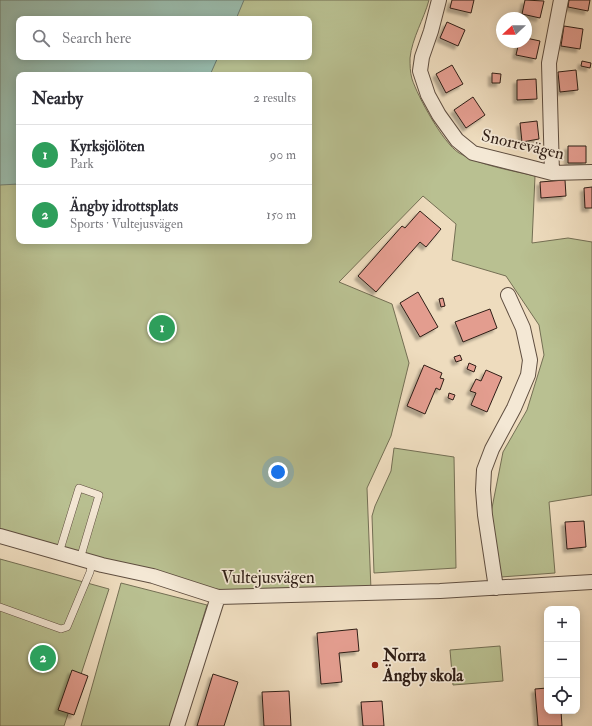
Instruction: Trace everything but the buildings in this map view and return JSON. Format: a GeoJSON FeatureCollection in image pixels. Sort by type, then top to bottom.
{"type":"FeatureCollection","features":[{"type":"Feature","properties":{"kind":"street","name":"Snorrevägen"},"geometry":{"type":"LineString","coordinates":[[439,0],[422,57],[420,71],[428,95],[439,116],[458,140],[473,153],[552,173],[592,172]]}},
{"type":"Feature","properties":{"kind":"street"},"geometry":{"type":"LineString","coordinates":[[552,173],[549,63],[561,0]]}},
{"type":"Feature","properties":{"kind":"street"},"geometry":{"type":"LineString","coordinates":[[496,588],[485,515],[483,490],[484,470],[492,449],[517,401],[528,374],[530,360],[523,328],[508,295]]}},
{"type":"Feature","properties":{"kind":"street","name":"Vultejusvägen"},"geometry":{"type":"LineString","coordinates":[[0,536],[86,560],[152,576],[218,597],[496,588],[592,582]]}},
{"type":"Feature","properties":{"kind":"street"},"geometry":{"type":"LineString","coordinates":[[177,726],[218,597]]}},
{"type":"Feature","properties":{"kind":"lane"},"geometry":{"type":"LineString","coordinates":[[0,607],[61,629],[67,627],[90,572],[86,560],[99,495],[79,488],[59,552]]}},
{"type":"Feature","properties":{"kind":"green space"},"geometry":{"type":"Polygon","coordinates":[[[0,0],[429,0],[413,43],[410,68],[412,79],[420,97],[439,130],[446,140],[459,153],[496,167],[535,176],[532,243],[568,238],[592,242],[592,495],[549,502],[555,573],[501,577],[490,518],[503,452],[527,410],[544,355],[539,325],[506,276],[452,260],[456,224],[423,196],[339,282],[392,304],[409,363],[391,436],[367,488],[371,590],[250,592],[215,589],[0,530],[0,0]]]}},
{"type":"Feature","properties":{"kind":"green space"},"geometry":{"type":"Polygon","coordinates":[[[394,448],[454,457],[456,568],[374,573],[372,516],[391,471],[394,448]]]}},
{"type":"Feature","properties":{"kind":"green space"},"geometry":{"type":"Polygon","coordinates":[[[0,559],[109,589],[64,726],[0,726],[0,559]]]}},
{"type":"Feature","properties":{"kind":"green space"},"geometry":{"type":"Polygon","coordinates":[[[121,583],[207,605],[170,726],[81,726],[121,583]]]}},
{"type":"Feature","properties":{"kind":"green space"},"geometry":{"type":"Polygon","coordinates":[[[500,646],[503,681],[453,685],[450,650],[500,646]]]}},
{"type":"Feature","properties":{"kind":"shaded area"},"geometry":{"type":"Polygon","coordinates":[[[0,0],[244,0],[237,16],[16,16],[16,60],[217,60],[211,72],[16,72],[16,184],[0,185],[0,0]]]}},
{"type":"Feature","properties":{"kind":"place","name":"Kyrksjölöten"},"geometry":{"type":"Point","coordinates":[162,328]}},
{"type":"Feature","properties":{"kind":"place","name":"Ängby idrottsplats"},"geometry":{"type":"Point","coordinates":[43,658]}},
{"type":"Feature","properties":{"kind":"place","name":"Norra Ängby skola"},"geometry":{"type":"Point","coordinates":[375,665]}}]}
